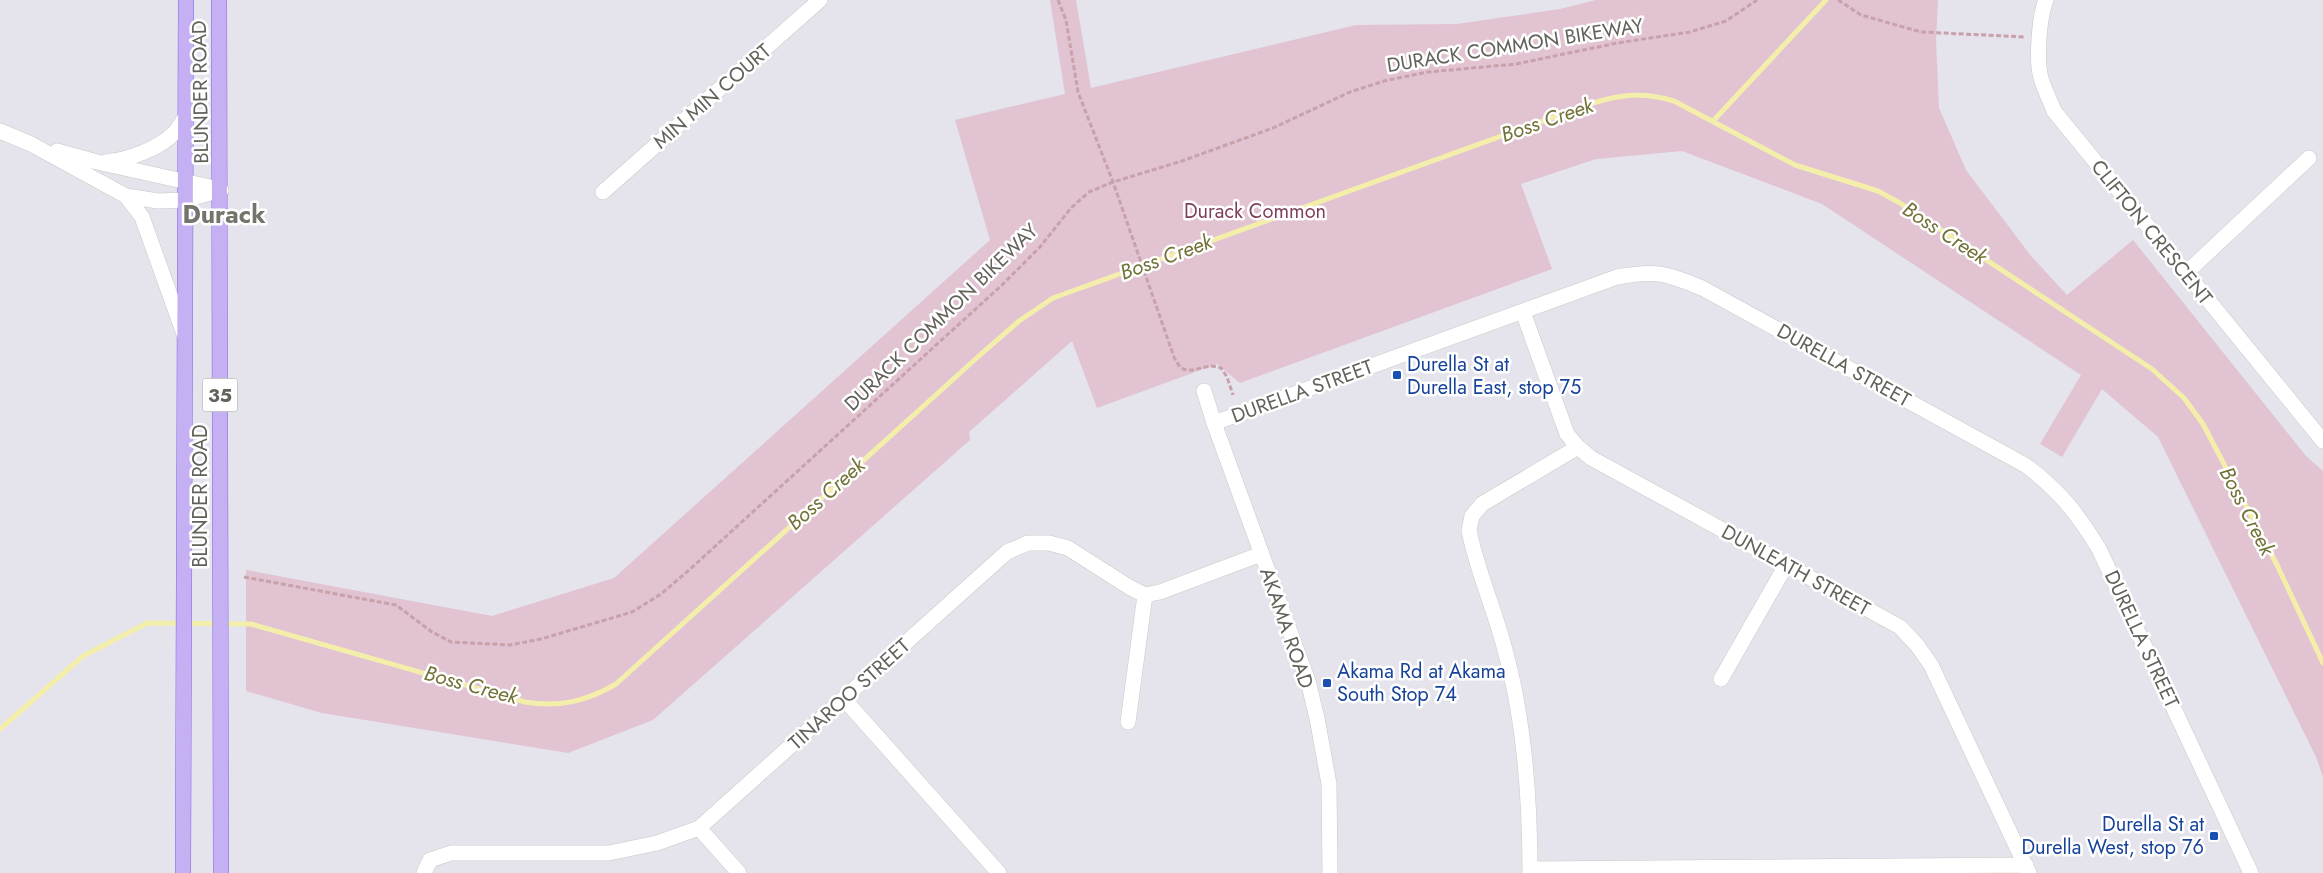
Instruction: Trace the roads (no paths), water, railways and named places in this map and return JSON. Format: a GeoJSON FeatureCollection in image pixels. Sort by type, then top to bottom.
{"type":"FeatureCollection","features":[{"type":"Feature","properties":{"kind":"main road","name":"BLUNDER ROAD"},"geometry":{"type":"LineString","coordinates":[[183,873],[182,645],[186,0]]}},
{"type":"Feature","properties":{"kind":"main road","name":"BLUNDER ROAD"},"geometry":{"type":"LineString","coordinates":[[220,0],[219,599],[221,873]]}},
{"type":"Feature","properties":{"kind":"street","name":"MIN MIN COURT"},"geometry":{"type":"LineString","coordinates":[[603,192],[820,0]]}},
{"type":"Feature","properties":{"kind":"street","name":"CLIFTON CRESCENT"},"geometry":{"type":"LineString","coordinates":[[2046,0],[2042,9],[2039,37],[2040,76],[2054,111],[2323,441]]}},
{"type":"Feature","properties":{"kind":"street"},"geometry":{"type":"LineString","coordinates":[[97,162],[121,160],[144,152],[173,134],[185,118]]}},
{"type":"Feature","properties":{"kind":"street"},"geometry":{"type":"LineString","coordinates":[[0,131],[31,144],[126,196],[158,201],[185,200],[221,190]]}},
{"type":"Feature","properties":{"kind":"street"},"geometry":{"type":"LineString","coordinates":[[31,144],[97,162],[221,190]]}},
{"type":"Feature","properties":{"kind":"street"},"geometry":{"type":"LineString","coordinates":[[2186,273],[2309,158]]}},
{"type":"Feature","properties":{"kind":"street"},"geometry":{"type":"LineString","coordinates":[[126,196],[142,217],[184,334]]}},
{"type":"Feature","properties":{"kind":"street","name":"DURELLA STREET"},"geometry":{"type":"LineString","coordinates":[[1214,423],[1617,277],[1646,272],[1670,275],[1720,297],[2026,465],[2046,481],[2080,517],[2099,549],[2251,873]]}},
{"type":"Feature","properties":{"kind":"street","name":"DUNLEATH STREET"},"geometry":{"type":"LineString","coordinates":[[1523,312],[1567,434],[1591,458],[1900,627],[1917,645],[1931,665],[2027,869]]}},
{"type":"Feature","properties":{"kind":"street","name":"AKAMA ROAD"},"geometry":{"type":"LineString","coordinates":[[1204,391],[1308,681],[1329,784],[1330,873]]}},
{"type":"Feature","properties":{"kind":"street"},"geometry":{"type":"LineString","coordinates":[[1578,447],[1482,504],[1472,516],[1469,530],[1507,657],[1516,705],[1523,752],[1530,871],[2027,869]]}},
{"type":"Feature","properties":{"kind":"street","name":"TINAROO STREET"},"geometry":{"type":"LineString","coordinates":[[424,873],[430,860],[451,853],[609,853],[657,843],[699,828],[1007,552],[1028,544],[1049,543],[1068,548],[1129,587],[1145,595]]}},
{"type":"Feature","properties":{"kind":"street"},"geometry":{"type":"LineString","coordinates":[[1128,722],[1145,595],[1160,592],[1262,554]]}},
{"type":"Feature","properties":{"kind":"street"},"geometry":{"type":"LineString","coordinates":[[1721,679],[1786,565]]}},
{"type":"Feature","properties":{"kind":"street"},"geometry":{"type":"LineString","coordinates":[[844,699],[999,873]]}},
{"type":"Feature","properties":{"kind":"street"},"geometry":{"type":"LineString","coordinates":[[699,828],[739,873]]}},
{"type":"Feature","properties":{"kind":"waterway"},"geometry":{"type":"LineString","coordinates":[[1714,120],[1826,0]]}},
{"type":"Feature","properties":{"kind":"waterway","name":"Boss Creek"},"geometry":{"type":"LineString","coordinates":[[0,729],[83,656],[147,623],[251,624],[537,704],[572,702],[594,695],[616,684],[980,355],[1019,321],[1053,298],[1593,103],[1634,95],[1653,96],[1674,101],[1795,165],[1878,191],[1900,203],[2152,369],[2184,398],[2203,424],[2277,565],[2323,663]]}},
{"type":"Feature","properties":{"kind":"place","name":"Durella St at Durella East, stop 75"},"geometry":{"type":"Point","coordinates":[1397,375]}},
{"type":"Feature","properties":{"kind":"place","name":"Akama Rd at Akama South Stop 74"},"geometry":{"type":"Point","coordinates":[1327,683]}},
{"type":"Feature","properties":{"kind":"place","name":"Durella St at Durella West, stop 76"},"geometry":{"type":"Point","coordinates":[2214,836]}},
{"type":"Feature","properties":{"kind":"district","name":"Durack"},"geometry":{"type":"Point","coordinates":[224,214]}},
{"type":"Feature","properties":{"kind":"park label","name":"Durack Common"},"geometry":{"type":"Point","coordinates":[1255,211]}}]}
